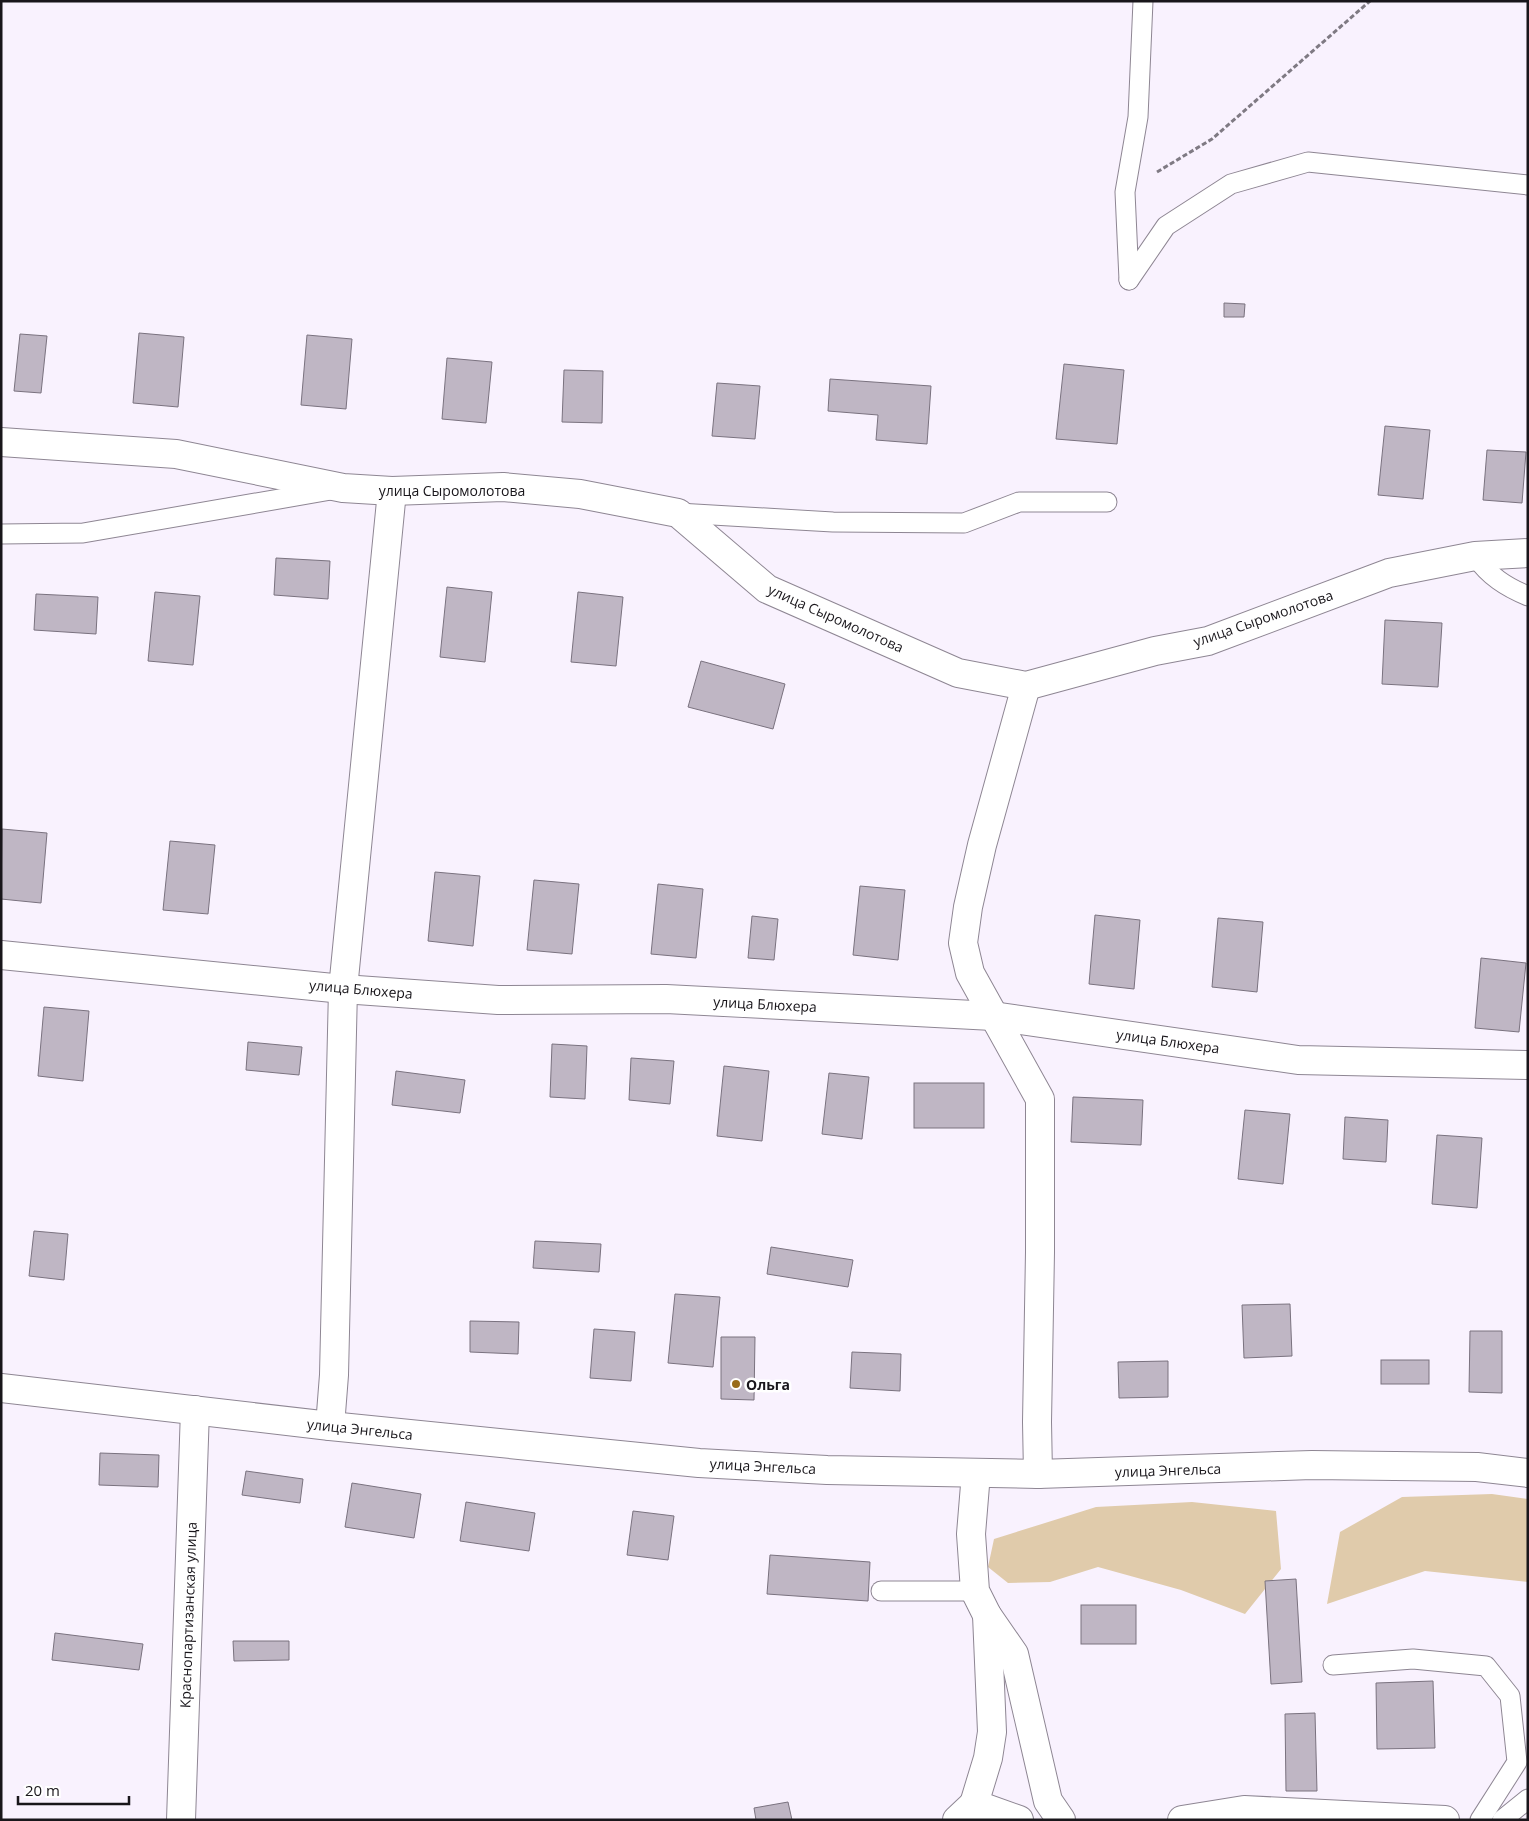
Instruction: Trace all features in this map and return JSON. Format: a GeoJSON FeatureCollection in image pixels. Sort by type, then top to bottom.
{"type":"FeatureCollection","features":[{"type":"Feature","properties":{"kind":"street","name":"улица Сыромолотова"},"geometry":{"type":"LineString","coordinates":[[1,442],[176,454],[343,488],[392,491],[503,487],[580,494],[678,513],[767,589],[958,673],[1026,686],[1155,651],[1208,641],[1389,573],[1475,556],[1528,553]]}},
{"type":"Feature","properties":{"kind":"street"},"geometry":{"type":"LineString","coordinates":[[330,1426],[334,1375],[343,989],[392,491]]}},
{"type":"Feature","properties":{"kind":"street"},"geometry":{"type":"LineString","coordinates":[[1026,686],[982,845],[968,907],[963,943],[970,973],[1040,1099],[1038,1474]]}},
{"type":"Feature","properties":{"kind":"street","name":"улица Блюхера"},"geometry":{"type":"LineString","coordinates":[[1,954],[343,989],[498,1000],[666,999],[993,1016],[1298,1060],[1528,1064]]}},
{"type":"Feature","properties":{"kind":"street","name":"улица Энгельса"},"geometry":{"type":"LineString","coordinates":[[1,1388],[330,1426],[699,1463],[827,1470],[1038,1474],[1312,1465],[1478,1467],[1528,1474]]}},
{"type":"Feature","properties":{"kind":"street","name":"Краснопартизанская улица"},"geometry":{"type":"LineString","coordinates":[[182,1820],[195,1410]]}},
{"type":"Feature","properties":{"kind":"street"},"geometry":{"type":"LineString","coordinates":[[976,1473],[971,1534],[975,1590],[987,1615],[1014,1654],[1048,1801],[1061,1820]]}},
{"type":"Feature","properties":{"kind":"street"},"geometry":{"type":"LineString","coordinates":[[987,1615],[992,1732],[988,1758],[966,1812],[1019,1820]]}},
{"type":"Feature","properties":{"kind":"street"},"geometry":{"type":"LineString","coordinates":[[1182,1820],[1244,1810],[1443,1820]]}},
{"type":"Feature","properties":{"kind":"lane"},"geometry":{"type":"LineString","coordinates":[[1143,1],[1138,117],[1125,192],[1129,280],[1166,226],[1232,184],[1308,162],[1528,185]]}},
{"type":"Feature","properties":{"kind":"lane"},"geometry":{"type":"LineString","coordinates":[[1,534],[82,532],[343,488]]}},
{"type":"Feature","properties":{"kind":"lane"},"geometry":{"type":"LineString","coordinates":[[678,513],[833,522],[964,523],[1018,502],[1107,502]]}},
{"type":"Feature","properties":{"kind":"lane"},"geometry":{"type":"LineString","coordinates":[[1475,556],[1483,568],[1495,579],[1528,596]]}},
{"type":"Feature","properties":{"kind":"lane"},"geometry":{"type":"LineString","coordinates":[[881,1591],[975,1590]]}},
{"type":"Feature","properties":{"kind":"lane"},"geometry":{"type":"LineString","coordinates":[[1333,1665],[1412,1659],[1486,1666],[1510,1696],[1517,1762],[1480,1820]]}},
{"type":"Feature","properties":{"kind":"lane"},"geometry":{"type":"LineString","coordinates":[[1502,1820],[1528,1799]]}},
{"type":"Feature","properties":{"kind":"path"},"geometry":{"type":"LineString","coordinates":[[1125,192],[1212,139],[1370,1]]}},
{"type":"Feature","properties":{"kind":"shaded area"},"geometry":{"type":"Polygon","coordinates":[[[1492,1494],[1528,1499],[1528,1582],[1425,1571],[1327,1604],[1340,1532],[1402,1497],[1492,1494]]]}},
{"type":"Feature","properties":{"kind":"shaded area"},"geometry":{"type":"Polygon","coordinates":[[[1192,1502],[1276,1511],[1281,1569],[1245,1614],[1181,1590],[1098,1567],[1050,1582],[1008,1583],[988,1567],[994,1539],[1096,1507],[1192,1502]]]}},
{"type":"Feature","properties":{"kind":"building"},"geometry":{"type":"Polygon","coordinates":[[[1224,303],[1245,304],[1244,317],[1224,317],[1224,303]]]}},
{"type":"Feature","properties":{"kind":"building"},"geometry":{"type":"Polygon","coordinates":[[[139,333],[184,337],[178,407],[133,403],[139,333]]]}},
{"type":"Feature","properties":{"kind":"building"},"geometry":{"type":"Polygon","coordinates":[[[20,334],[47,336],[41,393],[14,391],[20,334]]]}},
{"type":"Feature","properties":{"kind":"building"},"geometry":{"type":"Polygon","coordinates":[[[307,335],[352,339],[346,409],[301,405],[307,335]]]}},
{"type":"Feature","properties":{"kind":"building"},"geometry":{"type":"Polygon","coordinates":[[[447,358],[492,362],[486,423],[442,419],[447,358]]]}},
{"type":"Feature","properties":{"kind":"building"},"geometry":{"type":"Polygon","coordinates":[[[1064,364],[1124,370],[1117,444],[1056,439],[1064,364]]]}},
{"type":"Feature","properties":{"kind":"building"},"geometry":{"type":"Polygon","coordinates":[[[564,370],[603,371],[602,423],[562,422],[564,370]]]}},
{"type":"Feature","properties":{"kind":"building"},"geometry":{"type":"Polygon","coordinates":[[[830,379],[931,386],[927,444],[876,440],[878,415],[828,411],[830,379]]]}},
{"type":"Feature","properties":{"kind":"building"},"geometry":{"type":"Polygon","coordinates":[[[717,383],[760,386],[755,439],[712,436],[717,383]]]}},
{"type":"Feature","properties":{"kind":"building"},"geometry":{"type":"Polygon","coordinates":[[[1385,426],[1430,430],[1423,499],[1378,495],[1385,426]]]}},
{"type":"Feature","properties":{"kind":"building"},"geometry":{"type":"Polygon","coordinates":[[[1487,450],[1526,452],[1522,503],[1483,500],[1487,450]]]}},
{"type":"Feature","properties":{"kind":"building"},"geometry":{"type":"Polygon","coordinates":[[[276,558],[330,561],[328,599],[274,595],[276,558]]]}},
{"type":"Feature","properties":{"kind":"building"},"geometry":{"type":"Polygon","coordinates":[[[447,587],[492,592],[485,662],[440,657],[447,587]]]}},
{"type":"Feature","properties":{"kind":"building"},"geometry":{"type":"Polygon","coordinates":[[[155,592],[200,596],[193,665],[148,661],[155,592]]]}},
{"type":"Feature","properties":{"kind":"building"},"geometry":{"type":"Polygon","coordinates":[[[578,592],[623,597],[616,666],[571,662],[578,592]]]}},
{"type":"Feature","properties":{"kind":"building"},"geometry":{"type":"Polygon","coordinates":[[[36,594],[98,597],[96,634],[34,630],[36,594]]]}},
{"type":"Feature","properties":{"kind":"building"},"geometry":{"type":"Polygon","coordinates":[[[1385,620],[1442,623],[1438,687],[1382,684],[1385,620]]]}},
{"type":"Feature","properties":{"kind":"building"},"geometry":{"type":"Polygon","coordinates":[[[701,661],[785,684],[773,729],[688,707],[701,661]]]}},
{"type":"Feature","properties":{"kind":"building"},"geometry":{"type":"Polygon","coordinates":[[[2,829],[47,833],[41,903],[1,899],[2,829]]]}},
{"type":"Feature","properties":{"kind":"building"},"geometry":{"type":"Polygon","coordinates":[[[170,841],[215,845],[208,914],[163,910],[170,841]]]}},
{"type":"Feature","properties":{"kind":"building"},"geometry":{"type":"Polygon","coordinates":[[[435,872],[480,876],[473,946],[428,941],[435,872]]]}},
{"type":"Feature","properties":{"kind":"building"},"geometry":{"type":"Polygon","coordinates":[[[534,880],[579,884],[572,954],[527,950],[534,880]]]}},
{"type":"Feature","properties":{"kind":"building"},"geometry":{"type":"Polygon","coordinates":[[[658,884],[703,889],[696,958],[651,954],[658,884]]]}},
{"type":"Feature","properties":{"kind":"building"},"geometry":{"type":"Polygon","coordinates":[[[860,886],[905,890],[898,960],[853,955],[860,886]]]}},
{"type":"Feature","properties":{"kind":"building"},"geometry":{"type":"Polygon","coordinates":[[[1095,915],[1140,920],[1134,989],[1089,984],[1095,915]]]}},
{"type":"Feature","properties":{"kind":"building"},"geometry":{"type":"Polygon","coordinates":[[[752,916],[778,919],[774,960],[748,958],[752,916]]]}},
{"type":"Feature","properties":{"kind":"building"},"geometry":{"type":"Polygon","coordinates":[[[1218,918],[1263,922],[1257,992],[1212,987],[1218,918]]]}},
{"type":"Feature","properties":{"kind":"building"},"geometry":{"type":"Polygon","coordinates":[[[1481,958],[1526,963],[1519,1032],[1475,1028],[1481,958]]]}},
{"type":"Feature","properties":{"kind":"building"},"geometry":{"type":"Polygon","coordinates":[[[44,1007],[89,1011],[83,1081],[38,1076],[44,1007]]]}},
{"type":"Feature","properties":{"kind":"building"},"geometry":{"type":"Polygon","coordinates":[[[248,1042],[302,1047],[299,1075],[246,1070],[248,1042]]]}},
{"type":"Feature","properties":{"kind":"building"},"geometry":{"type":"Polygon","coordinates":[[[552,1044],[587,1046],[585,1099],[550,1097],[552,1044]]]}},
{"type":"Feature","properties":{"kind":"building"},"geometry":{"type":"Polygon","coordinates":[[[631,1058],[674,1061],[670,1104],[629,1100],[631,1058]]]}},
{"type":"Feature","properties":{"kind":"building"},"geometry":{"type":"Polygon","coordinates":[[[724,1066],[769,1071],[762,1141],[717,1136],[724,1066]]]}},
{"type":"Feature","properties":{"kind":"building"},"geometry":{"type":"Polygon","coordinates":[[[396,1071],[465,1080],[460,1113],[392,1105],[396,1071]]]}},
{"type":"Feature","properties":{"kind":"building"},"geometry":{"type":"Polygon","coordinates":[[[829,1073],[869,1077],[862,1139],[822,1134],[829,1073]]]}},
{"type":"Feature","properties":{"kind":"building"},"geometry":{"type":"Polygon","coordinates":[[[914,1083],[984,1083],[984,1128],[914,1128],[914,1083]]]}},
{"type":"Feature","properties":{"kind":"building"},"geometry":{"type":"Polygon","coordinates":[[[1073,1097],[1143,1100],[1141,1145],[1071,1142],[1073,1097]]]}},
{"type":"Feature","properties":{"kind":"building"},"geometry":{"type":"Polygon","coordinates":[[[1245,1110],[1290,1114],[1283,1184],[1238,1179],[1245,1110]]]}},
{"type":"Feature","properties":{"kind":"building"},"geometry":{"type":"Polygon","coordinates":[[[1345,1117],[1388,1120],[1386,1162],[1343,1159],[1345,1117]]]}},
{"type":"Feature","properties":{"kind":"building"},"geometry":{"type":"Polygon","coordinates":[[[1437,1135],[1482,1138],[1477,1208],[1432,1204],[1437,1135]]]}},
{"type":"Feature","properties":{"kind":"building"},"geometry":{"type":"Polygon","coordinates":[[[34,1231],[68,1234],[64,1280],[29,1276],[34,1231]]]}},
{"type":"Feature","properties":{"kind":"building"},"geometry":{"type":"Polygon","coordinates":[[[535,1241],[601,1244],[599,1272],[533,1268],[535,1241]]]}},
{"type":"Feature","properties":{"kind":"building"},"geometry":{"type":"Polygon","coordinates":[[[771,1247],[853,1260],[848,1287],[767,1274],[771,1247]]]}},
{"type":"Feature","properties":{"kind":"building"},"geometry":{"type":"Polygon","coordinates":[[[675,1294],[720,1297],[713,1367],[668,1363],[675,1294]]]}},
{"type":"Feature","properties":{"kind":"building"},"geometry":{"type":"Polygon","coordinates":[[[1290,1304],[1292,1356],[1244,1358],[1242,1305],[1290,1304]]]}},
{"type":"Feature","properties":{"kind":"building"},"geometry":{"type":"Polygon","coordinates":[[[470,1321],[519,1322],[518,1354],[470,1352],[470,1321]]]}},
{"type":"Feature","properties":{"kind":"building"},"geometry":{"type":"Polygon","coordinates":[[[594,1329],[635,1332],[631,1381],[590,1378],[594,1329]]]}},
{"type":"Feature","properties":{"kind":"building"},"geometry":{"type":"Polygon","coordinates":[[[1470,1331],[1502,1331],[1502,1393],[1469,1392],[1470,1331]]]}},
{"type":"Feature","properties":{"kind":"building"},"geometry":{"type":"Polygon","coordinates":[[[721,1337],[755,1337],[754,1400],[721,1399],[721,1337]]]}},
{"type":"Feature","properties":{"kind":"building"},"geometry":{"type":"Polygon","coordinates":[[[852,1352],[901,1354],[900,1391],[850,1388],[852,1352]]]}},
{"type":"Feature","properties":{"kind":"building"},"geometry":{"type":"Polygon","coordinates":[[[1381,1360],[1429,1360],[1429,1384],[1381,1384],[1381,1360]]]}},
{"type":"Feature","properties":{"kind":"building"},"geometry":{"type":"Polygon","coordinates":[[[1168,1361],[1168,1397],[1119,1398],[1118,1362],[1168,1361]]]}},
{"type":"Feature","properties":{"kind":"building"},"geometry":{"type":"Polygon","coordinates":[[[100,1453],[159,1455],[158,1487],[99,1485],[100,1453]]]}},
{"type":"Feature","properties":{"kind":"building"},"geometry":{"type":"Polygon","coordinates":[[[246,1471],[303,1479],[300,1503],[242,1495],[246,1471]]]}},
{"type":"Feature","properties":{"kind":"building"},"geometry":{"type":"Polygon","coordinates":[[[352,1483],[421,1494],[414,1538],[345,1527],[352,1483]]]}},
{"type":"Feature","properties":{"kind":"building"},"geometry":{"type":"Polygon","coordinates":[[[466,1502],[535,1513],[529,1551],[460,1541],[466,1502]]]}},
{"type":"Feature","properties":{"kind":"building"},"geometry":{"type":"Polygon","coordinates":[[[633,1511],[674,1516],[668,1560],[627,1555],[633,1511]]]}},
{"type":"Feature","properties":{"kind":"building"},"geometry":{"type":"Polygon","coordinates":[[[770,1555],[870,1562],[868,1601],[767,1594],[770,1555]]]}},
{"type":"Feature","properties":{"kind":"building"},"geometry":{"type":"Polygon","coordinates":[[[1296,1579],[1302,1682],[1271,1684],[1265,1581],[1296,1579]]]}},
{"type":"Feature","properties":{"kind":"building"},"geometry":{"type":"Polygon","coordinates":[[[1081,1605],[1136,1605],[1136,1644],[1081,1644],[1081,1605]]]}},
{"type":"Feature","properties":{"kind":"building"},"geometry":{"type":"Polygon","coordinates":[[[55,1633],[143,1644],[139,1670],[52,1660],[55,1633]]]}},
{"type":"Feature","properties":{"kind":"building"},"geometry":{"type":"Polygon","coordinates":[[[233,1641],[289,1641],[289,1660],[234,1661],[233,1641]]]}},
{"type":"Feature","properties":{"kind":"building"},"geometry":{"type":"Polygon","coordinates":[[[1433,1681],[1435,1748],[1377,1749],[1376,1683],[1433,1681]]]}},
{"type":"Feature","properties":{"kind":"building"},"geometry":{"type":"Polygon","coordinates":[[[1315,1713],[1317,1791],[1286,1791],[1285,1714],[1315,1713]]]}},
{"type":"Feature","properties":{"kind":"building"},"geometry":{"type":"Polygon","coordinates":[[[788,1802],[792,1820],[756,1820],[754,1808],[788,1802]]]}},
{"type":"Feature","properties":{"kind":"place","name":"Ольга"},"geometry":{"type":"Point","coordinates":[736,1384]}}]}
